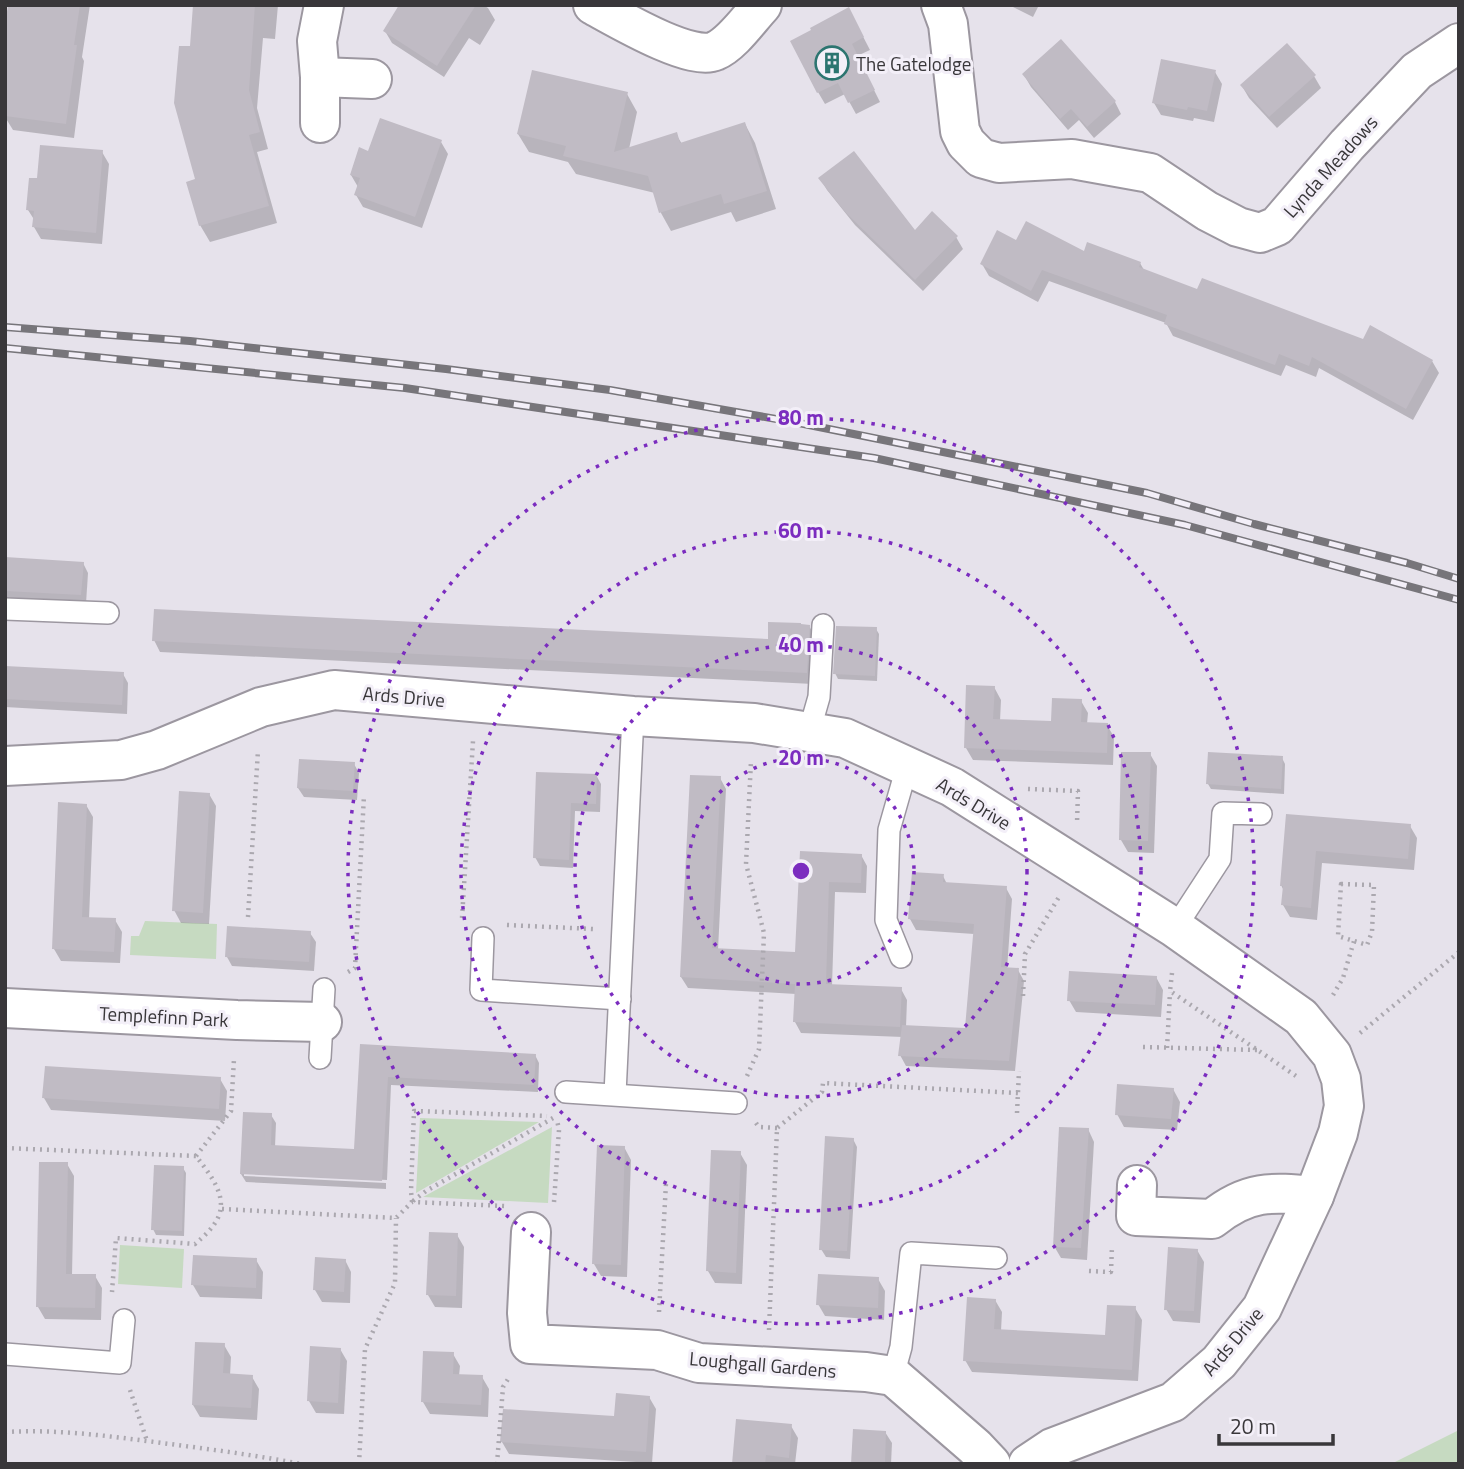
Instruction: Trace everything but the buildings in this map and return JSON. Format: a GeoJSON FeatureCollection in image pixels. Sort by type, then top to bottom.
{"type":"FeatureCollection","features":[{"type":"Feature","properties":{"kind":"street"},"geometry":{"type":"LineString","coordinates":[[320,123],[317,41],[324,5]]}},
{"type":"Feature","properties":{"kind":"street"},"geometry":{"type":"LineString","coordinates":[[593,5],[650,36],[697,53],[712,53],[726,45],[762,5]]}},
{"type":"Feature","properties":{"kind":"street","name":"Lynda Meadows"},"geometry":{"type":"LineString","coordinates":[[941,5],[948,24],[960,131],[966,144],[981,158],[999,163],[1073,159],[1150,173],[1208,211],[1238,227],[1261,233],[1277,226],[1347,145],[1417,71],[1459,43]]}},
{"type":"Feature","properties":{"kind":"street"},"geometry":{"type":"LineString","coordinates":[[320,77],[372,79]]}},
{"type":"Feature","properties":{"kind":"street","name":"Ards Drive"},"geometry":{"type":"LineString","coordinates":[[5,766],[121,760],[157,750],[261,707],[334,690],[633,716],[754,723],[845,738],[952,787],[1175,929],[1301,1017],[1323,1043],[1341,1079],[1344,1106],[1338,1133],[1314,1196],[1262,1308],[1219,1362],[1173,1402],[1052,1448],[1028,1464]]}},
{"type":"Feature","properties":{"kind":"street","name":"Templefinn Park"},"geometry":{"type":"LineString","coordinates":[[5,1008],[322,1023]]}},
{"type":"Feature","properties":{"kind":"street"},"geometry":{"type":"LineString","coordinates":[[1137,1185],[1136,1216],[1212,1219],[1225,1208],[1256,1195],[1277,1192],[1314,1196]]}},
{"type":"Feature","properties":{"kind":"street"},"geometry":{"type":"LineString","coordinates":[[530,1344],[527,1313],[531,1231]]}},
{"type":"Feature","properties":{"kind":"street","name":"Loughgall Gardens"},"geometry":{"type":"LineString","coordinates":[[530,1344],[657,1350],[699,1363],[866,1372],[893,1376]]}},
{"type":"Feature","properties":{"kind":"street"},"geometry":{"type":"LineString","coordinates":[[893,1376],[991,1464]]}},
{"type":"Feature","properties":{"kind":"lane"},"geometry":{"type":"LineString","coordinates":[[5,610],[108,613]]}},
{"type":"Feature","properties":{"kind":"lane"},"geometry":{"type":"LineString","coordinates":[[810,732],[820,697],[823,625]]}},
{"type":"Feature","properties":{"kind":"lane"},"geometry":{"type":"LineString","coordinates":[[615,1094],[633,716]]}},
{"type":"Feature","properties":{"kind":"lane"},"geometry":{"type":"LineString","coordinates":[[901,957],[887,920],[889,830],[907,767]]}},
{"type":"Feature","properties":{"kind":"lane"},"geometry":{"type":"LineString","coordinates":[[1175,929],[1220,859],[1223,813],[1261,814]]}},
{"type":"Feature","properties":{"kind":"lane"},"geometry":{"type":"LineString","coordinates":[[483,938],[481,990],[620,999]]}},
{"type":"Feature","properties":{"kind":"lane"},"geometry":{"type":"LineString","coordinates":[[566,1092],[736,1103]]}},
{"type":"Feature","properties":{"kind":"lane"},"geometry":{"type":"LineString","coordinates":[[893,1376],[901,1347],[911,1253],[996,1258]]}},
{"type":"Feature","properties":{"kind":"lane"},"geometry":{"type":"LineString","coordinates":[[5,1354],[120,1363],[124,1320]]}},
{"type":"Feature","properties":{"kind":"path"},"geometry":{"type":"LineString","coordinates":[[475,702],[462,918],[483,938],[503,925],[623,930]]}},
{"type":"Feature","properties":{"kind":"path"},"geometry":{"type":"LineString","coordinates":[[248,917],[261,707]]}},
{"type":"Feature","properties":{"kind":"path"},"geometry":{"type":"LineString","coordinates":[[736,1103],[759,1049],[764,933],[746,864],[754,723]]}},
{"type":"Feature","properties":{"kind":"path"},"geometry":{"type":"LineString","coordinates":[[322,1023],[355,968],[364,795]]}},
{"type":"Feature","properties":{"kind":"path"},"geometry":{"type":"LineString","coordinates":[[1023,996],[1025,954],[1077,866]]}},
{"type":"Feature","properties":{"kind":"path"},"geometry":{"type":"LineString","coordinates":[[1341,884],[1374,885],[1372,933],[1367,945],[1354,941],[1338,936],[1341,884]]}},
{"type":"Feature","properties":{"kind":"path"},"geometry":{"type":"LineString","coordinates":[[1167,1048],[1175,929]]}},
{"type":"Feature","properties":{"kind":"path"},"geometry":{"type":"LineString","coordinates":[[1323,1043],[1354,941]]}},
{"type":"Feature","properties":{"kind":"path"},"geometry":{"type":"LineString","coordinates":[[1323,1043],[1459,952]]}},
{"type":"Feature","properties":{"kind":"path"},"geometry":{"type":"LineString","coordinates":[[1170,991],[1344,1106]]}},
{"type":"Feature","properties":{"kind":"path"},"geometry":{"type":"LineString","coordinates":[[196,1156],[231,1111],[237,1020]]}},
{"type":"Feature","properties":{"kind":"path"},"geometry":{"type":"LineString","coordinates":[[1143,1047],[1257,1050]]}},
{"type":"Feature","properties":{"kind":"path"},"geometry":{"type":"LineString","coordinates":[[1017,1112],[1019,1072]]}},
{"type":"Feature","properties":{"kind":"path"},"geometry":{"type":"LineString","coordinates":[[768,1366],[777,1128],[822,1093],[823,1083],[1018,1093]]}},
{"type":"Feature","properties":{"kind":"path"},"geometry":{"type":"LineString","coordinates":[[412,1202],[414,1111],[556,1116]]}},
{"type":"Feature","properties":{"kind":"path"},"geometry":{"type":"LineString","coordinates":[[412,1202],[504,1206],[531,1231],[554,1205],[559,1130],[556,1116]]}},
{"type":"Feature","properties":{"kind":"path"},"geometry":{"type":"LineString","coordinates":[[359,1464],[365,1349],[395,1283],[397,1218],[426,1191],[556,1116]]}},
{"type":"Feature","properties":{"kind":"path"},"geometry":{"type":"LineString","coordinates":[[5,1148],[196,1156]]}},
{"type":"Feature","properties":{"kind":"path"},"geometry":{"type":"LineString","coordinates":[[124,1320],[112,1301],[116,1238],[195,1244],[215,1224],[222,1209],[215,1183],[196,1156]]}},
{"type":"Feature","properties":{"kind":"path"},"geometry":{"type":"LineString","coordinates":[[657,1350],[666,1183]]}},
{"type":"Feature","properties":{"kind":"path"},"geometry":{"type":"LineString","coordinates":[[222,1209],[397,1218]]}},
{"type":"Feature","properties":{"kind":"path"},"geometry":{"type":"LineString","coordinates":[[496,1464],[503,1387],[530,1344]]}},
{"type":"Feature","properties":{"kind":"path"},"geometry":{"type":"LineString","coordinates":[[120,1363],[147,1441]]}},
{"type":"Feature","properties":{"kind":"path"},"geometry":{"type":"LineString","coordinates":[[5,1432],[37,1430],[114,1436],[258,1455],[301,1464]]}},
{"type":"Feature","properties":{"kind":"green space"},"geometry":{"type":"Polygon","coordinates":[[[145,921],[217,924],[216,959],[130,955],[131,936],[139,936],[145,921]]]}},
{"type":"Feature","properties":{"kind":"green space"},"geometry":{"type":"Polygon","coordinates":[[[420,1118],[539,1122],[416,1193],[420,1118]]]}},
{"type":"Feature","properties":{"kind":"green space"},"geometry":{"type":"Polygon","coordinates":[[[552,1127],[548,1203],[423,1197],[552,1127]]]}},
{"type":"Feature","properties":{"kind":"green space"},"geometry":{"type":"Polygon","coordinates":[[[120,1245],[184,1249],[182,1288],[118,1284],[120,1245]]]}},
{"type":"Feature","properties":{"kind":"green space"},"geometry":{"type":"Polygon","coordinates":[[[1459,1430],[1459,1464],[1391,1464],[1459,1430]]]}},
{"type":"Feature","properties":{"kind":"railway"},"geometry":{"type":"LineString","coordinates":[[5,327],[190,341],[610,390],[799,423],[1147,493],[1459,579]]}},
{"type":"Feature","properties":{"kind":"railway"},"geometry":{"type":"LineString","coordinates":[[5,348],[405,388],[874,458],[1185,525],[1459,600]]}},
{"type":"Feature","properties":{"kind":"place","name":"The Gatelodge"},"geometry":{"type":"Point","coordinates":[832,63]}}]}
